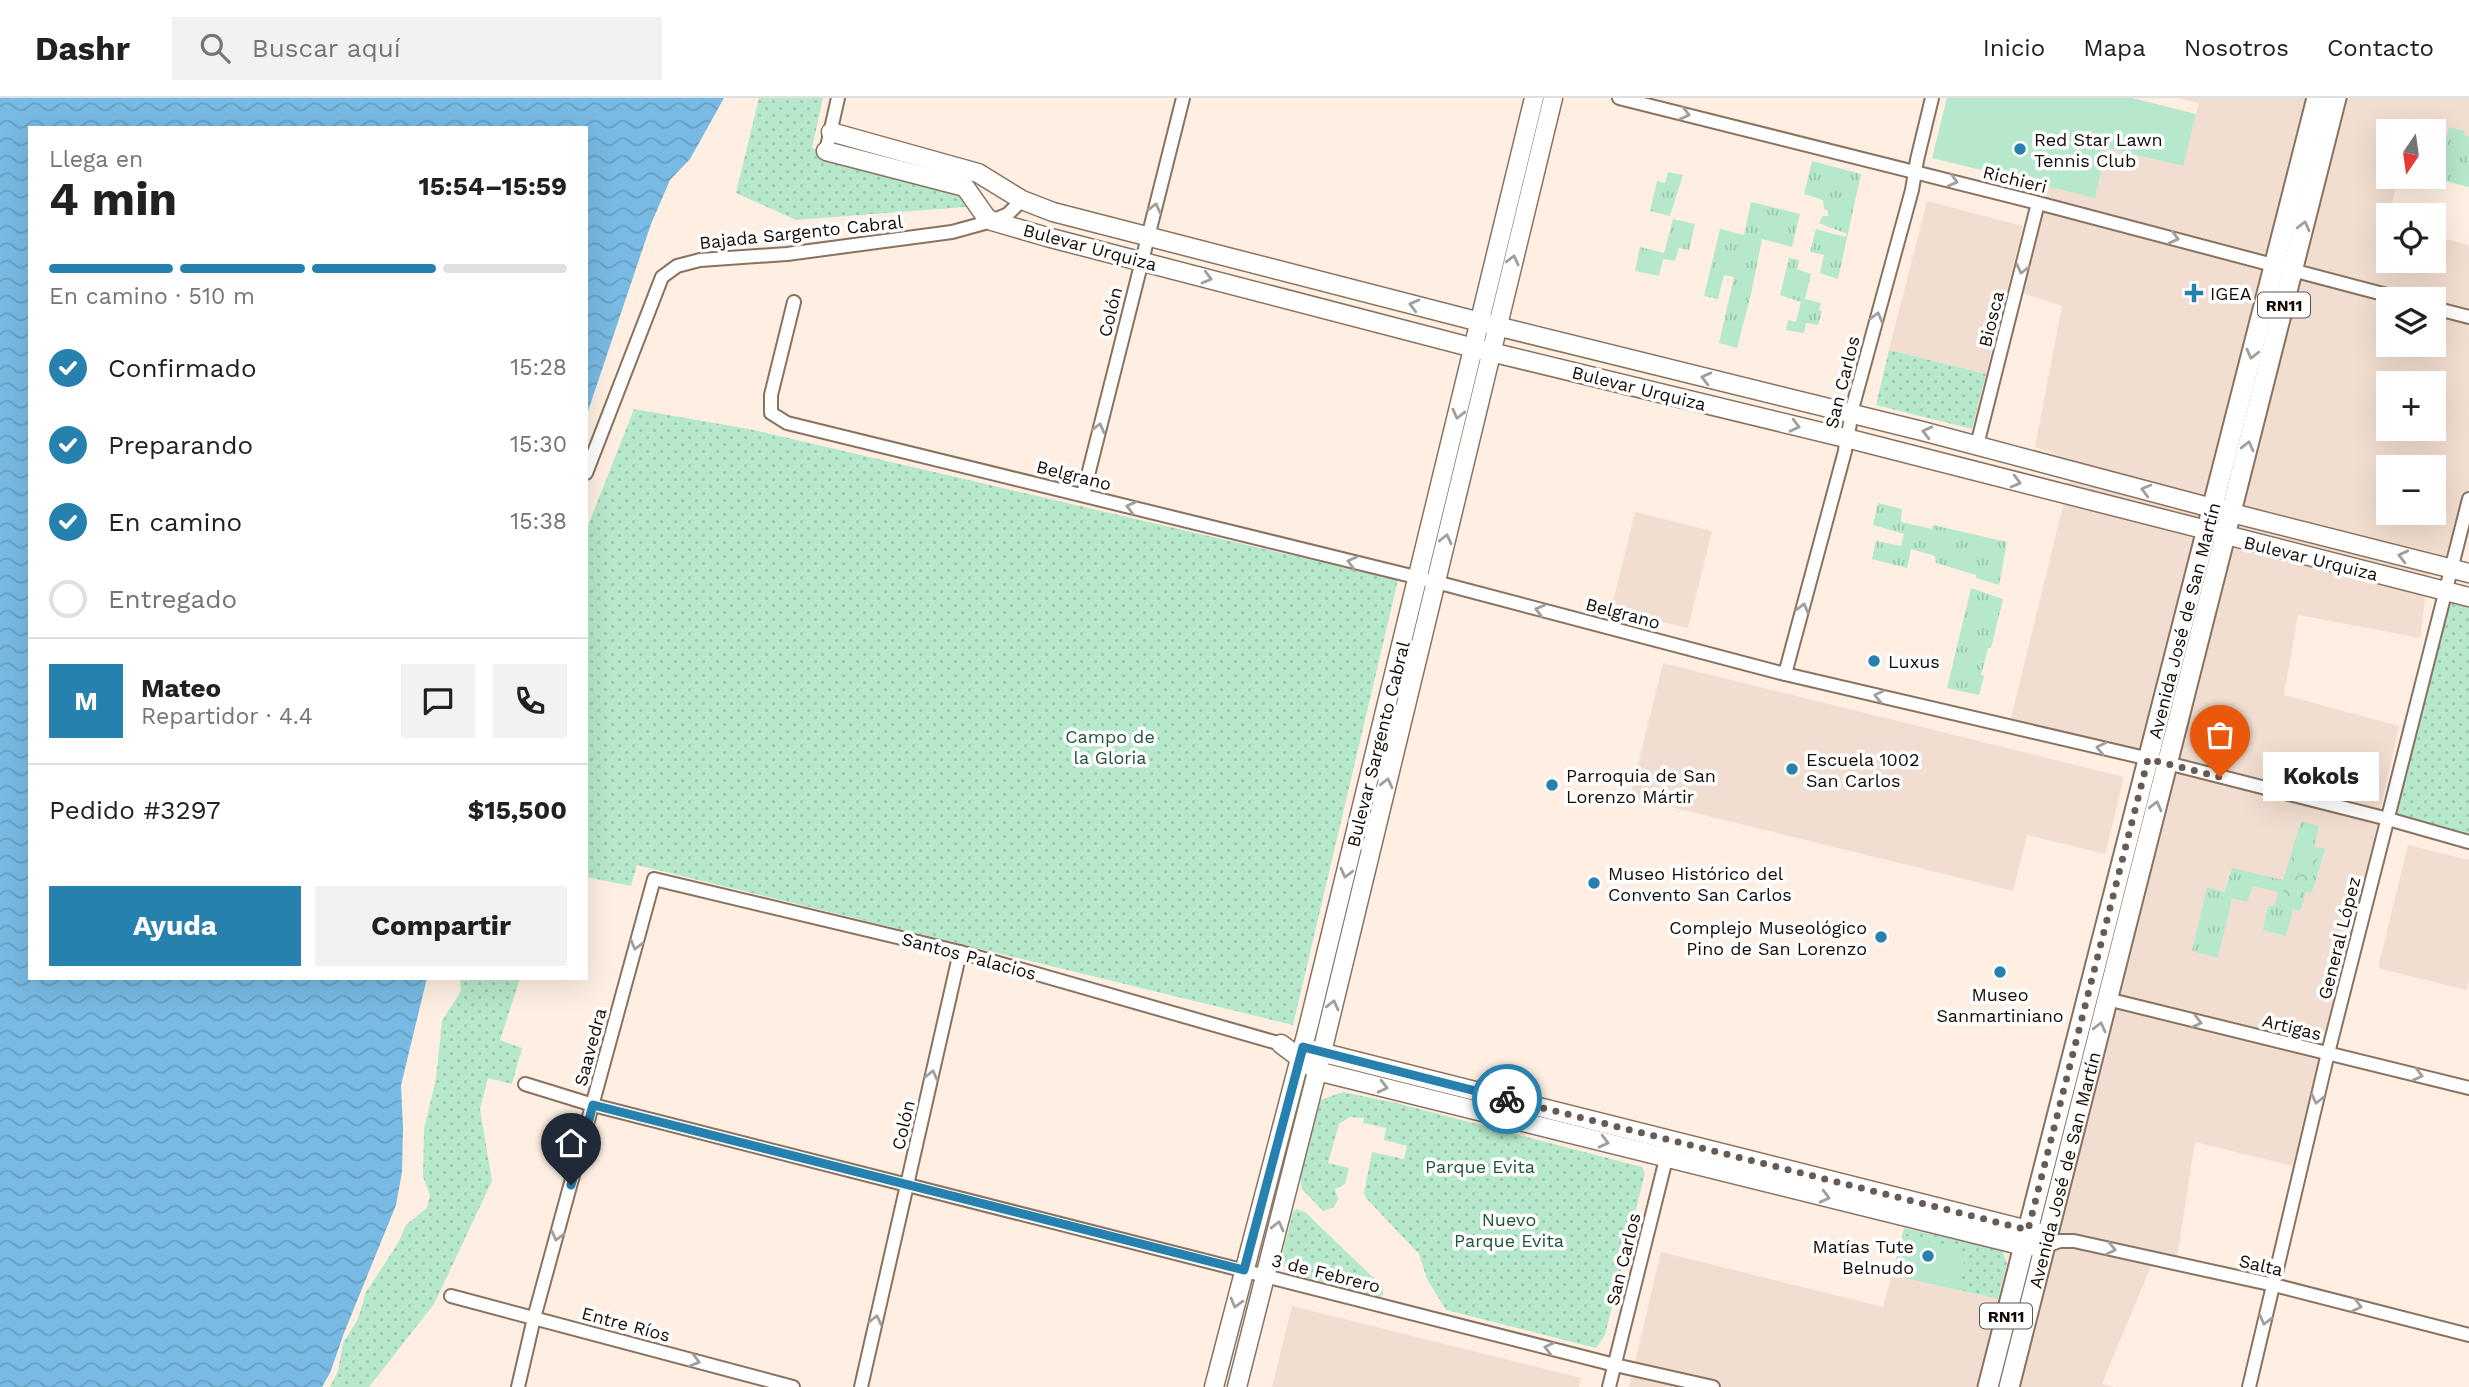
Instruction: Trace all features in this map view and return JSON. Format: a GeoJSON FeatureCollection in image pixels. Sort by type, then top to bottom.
{"type":"FeatureCollection","features":[{"type":"Feature","properties":{"kind":"main road","name":"Bulevar Sargento Cabral"},"geometry":{"type":"LineString","coordinates":[[1489,325],[1534,98]]}},
{"type":"Feature","properties":{"kind":"main road","name":"Bulevar Sargento Cabral"},"geometry":{"type":"LineString","coordinates":[[1237,1387],[1322,1052],[1427,580],[1482,350],[1553,98]]}},
{"type":"Feature","properties":{"kind":"main road","name":"Avenida José de San Martín"},"geometry":{"type":"LineString","coordinates":[[2284,267],[2317,98]]}},
{"type":"Feature","properties":{"kind":"main road","name":"Avenida José de San Martín"},"geometry":{"type":"LineString","coordinates":[[1988,1387],[2026,1238],[2158,761],[2284,267],[2336,98]]}},
{"type":"Feature","properties":{"kind":"main road","name":"Bulevar Urquiza"},"geometry":{"type":"LineString","coordinates":[[831,132],[978,173],[1023,200],[1053,212],[1489,325],[1977,444],[2469,573]]}},
{"type":"Feature","properties":{"kind":"main road"},"geometry":{"type":"LineString","coordinates":[[826,151],[965,187],[992,222]]}},
{"type":"Feature","properties":{"kind":"main road","name":"Bulevar Urquiza"},"geometry":{"type":"LineString","coordinates":[[992,222],[1482,350],[2469,597]]}},
{"type":"Feature","properties":{"kind":"main road","name":"Bulevar Sargento Cabral"},"geometry":{"type":"LineString","coordinates":[[1214,1387],[1427,580]]}},
{"type":"Feature","properties":{"kind":"main road","name":"Avenida José de San Martín"},"geometry":{"type":"LineString","coordinates":[[2009,1387],[2107,999],[2158,761]]}},
{"type":"Feature","properties":{"kind":"main road","name":"Santos Palacios"},"geometry":{"type":"LineString","coordinates":[[1280,1044],[1302,1053],[1322,1052],[1668,1149]]}},
{"type":"Feature","properties":{"kind":"main road"},"geometry":{"type":"LineString","coordinates":[[1302,1053],[1317,1071],[1668,1149],[2046,1241]]}},
{"type":"Feature","properties":{"kind":"street"},"geometry":{"type":"LineString","coordinates":[[826,151],[838,98]]}},
{"type":"Feature","properties":{"kind":"street","name":"Colón"},"geometry":{"type":"LineString","coordinates":[[1083,495],[1183,98]]}},
{"type":"Feature","properties":{"kind":"street","name":"Richieri"},"geometry":{"type":"LineString","coordinates":[[1619,98],[2038,202],[2376,292]]}},
{"type":"Feature","properties":{"kind":"street","name":"San Carlos"},"geometry":{"type":"LineString","coordinates":[[1786,674],[1851,428],[1851,413],[1916,171],[1932,98]]}},
{"type":"Feature","properties":{"kind":"street","name":"Bajada Sargento Cabral"},"geometry":{"type":"LineString","coordinates":[[588,468],[662,277],[677,266],[700,260],[787,254],[952,232],[992,222],[1008,214],[1023,200]]}},
{"type":"Feature","properties":{"kind":"street","name":"Biosca"},"geometry":{"type":"LineString","coordinates":[[1977,444],[2038,202]]}},
{"type":"Feature","properties":{"kind":"street","name":"Belgrano"},"geometry":{"type":"LineString","coordinates":[[794,302],[771,395],[771,413],[787,423],[1427,580],[1786,674],[2158,761],[2469,842]]}},
{"type":"Feature","properties":{"kind":"street"},"geometry":{"type":"LineString","coordinates":[[2446,311],[2469,317]]}},
{"type":"Feature","properties":{"kind":"street","name":"General López"},"geometry":{"type":"LineString","coordinates":[[2249,1387],[2328,1053],[2469,499]]}},
{"type":"Feature","properties":{"kind":"street","name":"Santos Palacios"},"geometry":{"type":"LineString","coordinates":[[654,879],[960,952],[1280,1044]]}},
{"type":"Feature","properties":{"kind":"street","name":"Saavedra"},"geometry":{"type":"LineString","coordinates":[[518,1387],[534,1318],[654,879]]}},
{"type":"Feature","properties":{"kind":"street","name":"Colón"},"geometry":{"type":"LineString","coordinates":[[861,1387],[960,952]]}},
{"type":"Feature","properties":{"kind":"street","name":"Artigas"},"geometry":{"type":"LineString","coordinates":[[2107,999],[2469,1088]]}},
{"type":"Feature","properties":{"kind":"street","name":"3 de Febrero"},"geometry":{"type":"LineString","coordinates":[[525,1084],[593,1105],[1615,1365],[1713,1387]]}},
{"type":"Feature","properties":{"kind":"street","name":"San Carlos"},"geometry":{"type":"LineString","coordinates":[[1609,1387],[1668,1149]]}},
{"type":"Feature","properties":{"kind":"street","name":"Salta"},"geometry":{"type":"LineString","coordinates":[[2046,1241],[2074,1241],[2274,1285],[2469,1335]]}},
{"type":"Feature","properties":{"kind":"street","name":"Entre Ríos"},"geometry":{"type":"LineString","coordinates":[[451,1296],[793,1387]]}},
{"type":"Feature","properties":{"kind":"shaded area"},"geometry":{"type":"Polygon","coordinates":[[[2178,98],[2469,98],[2469,163],[2446,156],[2446,119],[2376,119],[2376,189],[2395,189],[2392,203],[2376,203],[2376,273],[2446,273],[2446,239],[2469,245],[2469,499],[2451,568],[2430,563],[2420,638],[2298,615],[2284,695],[2399,726],[2301,1168],[2195,1142],[2176,1264],[2154,1259],[2102,1384],[2114,1387],[1629,1387],[1661,1252],[1883,1307],[1892,1275],[1998,1299],[2027,1313],[2167,764],[2009,726],[2074,461],[2035,447],[2062,306],[2016,291],[2045,185],[2101,147],[2182,166],[2199,103],[2178,98]]]}},
{"type":"Feature","properties":{"kind":"shaded area"},"geometry":{"type":"Polygon","coordinates":[[[1927,201],[2023,226],[1986,374],[1889,350],[1927,201]]]}},
{"type":"Feature","properties":{"kind":"shaded area"},"geometry":{"type":"Polygon","coordinates":[[[1635,512],[1712,531],[1688,628],[1611,610],[1635,512]]]}},
{"type":"Feature","properties":{"kind":"shaded area","name":"Escuela 1002 San Carlos"},"geometry":{"type":"Polygon","coordinates":[[[1663,663],[2124,777],[2105,854],[2027,835],[2013,891],[1630,797],[1663,663]]]}},
{"type":"Feature","properties":{"kind":"shaded area"},"geometry":{"type":"Polygon","coordinates":[[[2408,845],[2469,860],[2467,990],[2378,968],[2408,845]]]}},
{"type":"Feature","properties":{"kind":"shaded area"},"geometry":{"type":"Polygon","coordinates":[[[1292,1306],[1581,1378],[1579,1387],[1272,1387],[1292,1306]]]}},
{"type":"Feature","properties":{"kind":"green space"},"geometry":{"type":"Polygon","coordinates":[[[759,98],[823,98],[812,148],[965,187],[978,206],[796,220],[736,193],[759,98]]]}},
{"type":"Feature","properties":{"kind":"green space","name":"Red Star Lawn Tennis Club"},"geometry":{"type":"Polygon","coordinates":[[[1947,98],[2132,98],[2196,114],[2183,166],[2106,148],[2095,198],[1932,158],[1947,98]]]}},
{"type":"Feature","properties":{"kind":"green space"},"geometry":{"type":"Polygon","coordinates":[[[2449,127],[2465,131],[2464,135],[2469,137],[2469,187],[2446,181],[2446,140],[2449,127]]]}},
{"type":"Feature","properties":{"kind":"green space"},"geometry":{"type":"Polygon","coordinates":[[[1812,161],[1861,174],[1838,279],[1820,273],[1824,255],[1810,252],[1816,229],[1845,237],[1847,234],[1819,223],[1823,216],[1828,216],[1823,200],[1804,194],[1812,161]]]}},
{"type":"Feature","properties":{"kind":"green space"},"geometry":{"type":"Polygon","coordinates":[[[1668,172],[1683,175],[1670,216],[1650,211],[1657,181],[1665,183],[1668,172]]]}},
{"type":"Feature","properties":{"kind":"green space"},"geometry":{"type":"Polygon","coordinates":[[[1751,202],[1800,214],[1792,247],[1762,239],[1737,348],[1719,343],[1734,277],[1724,275],[1718,299],[1704,296],[1720,229],[1744,235],[1751,202]]]}},
{"type":"Feature","properties":{"kind":"green space"},"geometry":{"type":"Polygon","coordinates":[[[1673,219],[1695,224],[1689,250],[1679,248],[1675,261],[1663,259],[1659,276],[1635,271],[1640,247],[1664,253],[1673,219]]]}},
{"type":"Feature","properties":{"kind":"green space"},"geometry":{"type":"Polygon","coordinates":[[[1789,258],[1799,260],[1797,269],[1811,274],[1805,299],[1821,303],[1818,325],[1806,323],[1804,333],[1786,330],[1788,320],[1796,322],[1801,302],[1780,295],[1789,258]]]}},
{"type":"Feature","properties":{"kind":"green space"},"geometry":{"type":"Polygon","coordinates":[[[1889,350],[1986,374],[1972,429],[1876,405],[1889,350]]]}},
{"type":"Feature","properties":{"kind":"green space","name":"Campo de la Gloria"},"geometry":{"type":"Polygon","coordinates":[[[634,409],[749,429],[1398,580],[1293,1025],[637,865],[631,886],[588,877],[588,526],[634,409]]]}},
{"type":"Feature","properties":{"kind":"green space"},"geometry":{"type":"Polygon","coordinates":[[[1878,503],[1902,509],[1901,522],[1932,529],[1933,525],[2007,542],[1999,585],[1936,563],[1935,556],[1911,549],[1907,568],[1872,559],[1876,541],[1901,546],[1904,534],[1873,525],[1878,503]]]}},
{"type":"Feature","properties":{"kind":"green space"},"geometry":{"type":"Polygon","coordinates":[[[1971,588],[2003,599],[1981,675],[1984,676],[1979,695],[1947,688],[1971,588]]]}},
{"type":"Feature","properties":{"kind":"green space"},"geometry":{"type":"Polygon","coordinates":[[[2446,591],[2469,597],[2469,842],[2388,819],[2446,591]]]}},
{"type":"Feature","properties":{"kind":"green space"},"geometry":{"type":"Polygon","coordinates":[[[2301,821],[2319,826],[2314,846],[2325,849],[2312,893],[2306,892],[2300,911],[2293,909],[2286,936],[2263,930],[2268,906],[2275,906],[2278,892],[2253,886],[2247,902],[2232,898],[2218,958],[2192,951],[2207,887],[2225,892],[2232,868],[2283,880],[2301,821]]]}},
{"type":"Feature","properties":{"kind":"green space"},"geometry":{"type":"Polygon","coordinates":[[[2301,851],[2317,855],[2314,870],[2302,890],[2299,903],[2281,906],[2283,892],[2296,857],[2301,851]]]}},
{"type":"Feature","properties":{"kind":"green space"},"geometry":{"type":"Polygon","coordinates":[[[460,980],[519,980],[500,1040],[522,1048],[512,1084],[488,1078],[480,1109],[492,1181],[434,1304],[369,1387],[330,1387],[338,1371],[343,1343],[358,1319],[366,1292],[398,1243],[406,1225],[427,1208],[430,1195],[423,1177],[424,1129],[436,1079],[442,1021],[461,991],[460,980]]]}},
{"type":"Feature","properties":{"kind":"green space","name":"Nuevo Parque Evita"},"geometry":{"type":"Polygon","coordinates":[[[1343,1092],[1396,1103],[1642,1167],[1645,1173],[1605,1335],[1596,1348],[1446,1310],[1427,1279],[1419,1254],[1364,1193],[1372,1152],[1404,1159],[1407,1146],[1384,1140],[1386,1128],[1363,1123],[1364,1118],[1350,1117],[1339,1124],[1328,1163],[1349,1168],[1345,1184],[1335,1189],[1338,1199],[1334,1207],[1323,1211],[1302,1189],[1300,1178],[1320,1100],[1343,1092]]]}},
{"type":"Feature","properties":{"kind":"green space"},"geometry":{"type":"Polygon","coordinates":[[[1296,1209],[1305,1212],[1383,1287],[1383,1295],[1380,1297],[1291,1274],[1280,1263],[1296,1209]]]}},
{"type":"Feature","properties":{"kind":"green space"},"geometry":{"type":"Polygon","coordinates":[[[1904,1228],[2002,1250],[2007,1263],[1998,1299],[1892,1275],[1904,1228]]]}},
{"type":"Feature","properties":{"kind":"green space","name":"Matías Tute Belnudo"},"geometry":{"type":"Polygon","coordinates":[[[1903,1235],[1954,1248],[1965,1265],[1959,1290],[1892,1275],[1903,1235]]]}},
{"type":"Feature","properties":{"kind":"water"},"geometry":{"type":"Polygon","coordinates":[[[0,98],[724,98],[690,159],[670,180],[651,224],[588,411],[588,126],[28,126],[28,980],[427,980],[401,1085],[402,1172],[396,1205],[330,1373],[322,1387],[0,1387],[0,98]]]}},
{"type":"Feature","properties":{"kind":"way so far"},"geometry":{"type":"LineString","coordinates":[[1507,1099],[2028,1230],[2148,759],[2220,777]]}},
{"type":"Feature","properties":{"kind":"place","name":"Red Star Lawn Tennis Club"},"geometry":{"type":"Point","coordinates":[2020,149]}},
{"type":"Feature","properties":{"kind":"place","name":"IGEA"},"geometry":{"type":"Point","coordinates":[2194,293]}},
{"type":"Feature","properties":{"kind":"place","name":"Luxus"},"geometry":{"type":"Point","coordinates":[1874,661]}},
{"type":"Feature","properties":{"kind":"place","name":"Escuela 1002 San Carlos"},"geometry":{"type":"Point","coordinates":[1792,769]}},
{"type":"Feature","properties":{"kind":"place","name":"Kokols"},"geometry":{"type":"Point","coordinates":[2220,777]}},
{"type":"Feature","properties":{"kind":"place","name":"Parroquia de San Lorenzo Mártir"},"geometry":{"type":"Point","coordinates":[1552,785]}},
{"type":"Feature","properties":{"kind":"place","name":"Museo Histórico del Convento San Carlos"},"geometry":{"type":"Point","coordinates":[1594,883]}},
{"type":"Feature","properties":{"kind":"place","name":"Complejo Museológico Pino de San Lorenzo"},"geometry":{"type":"Point","coordinates":[1881,937]}},
{"type":"Feature","properties":{"kind":"place","name":"Museo Sanmartiniano"},"geometry":{"type":"Point","coordinates":[2000,972]}},
{"type":"Feature","properties":{"kind":"place","name":"Matías Tute Belnudo"},"geometry":{"type":"Point","coordinates":[1928,1256]}},
{"type":"Feature","properties":{"kind":"route"},"geometry":{"type":"LineString","coordinates":[[571,1185],[593,1105],[1244,1270],[1303,1047],[1507,1099]]}},
{"type":"Feature","properties":{"kind":"park label","name":"Parque Evita"},"geometry":{"type":"Point","coordinates":[1480,1166]}}]}
